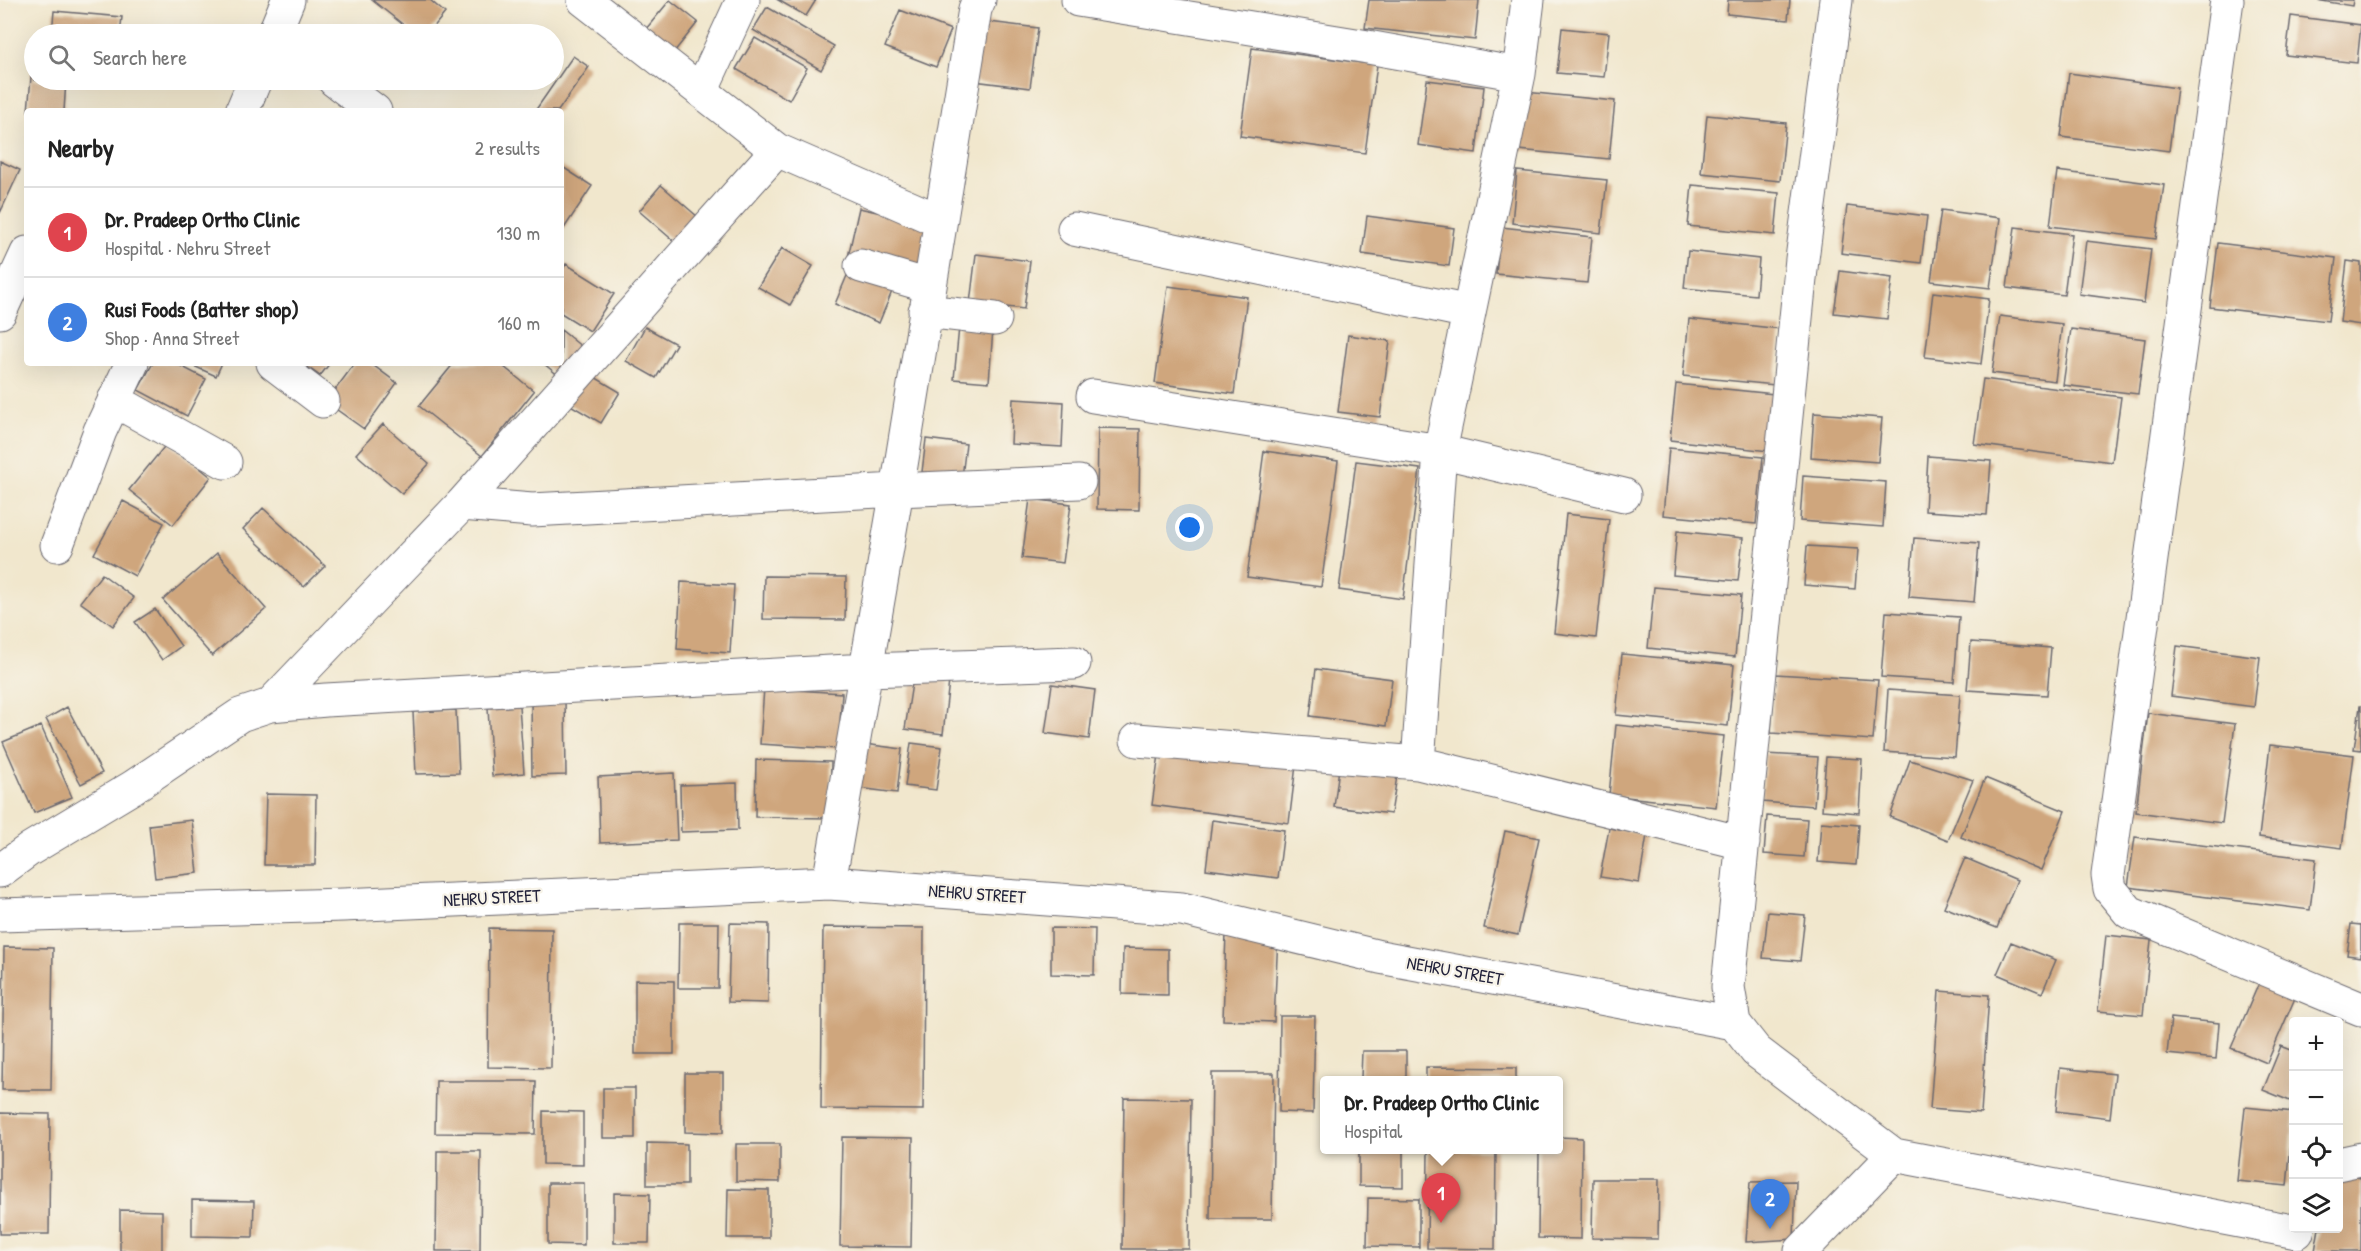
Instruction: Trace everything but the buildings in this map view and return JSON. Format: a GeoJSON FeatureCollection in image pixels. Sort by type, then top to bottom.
{"type":"FeatureCollection","features":[{"type":"Feature","properties":{"kind":"street"},"geometry":{"type":"LineString","coordinates":[[279,24],[288,0]]}},
{"type":"Feature","properties":{"kind":"street"},"geometry":{"type":"LineString","coordinates":[[584,0],[777,150],[940,221]]}},
{"type":"Feature","properties":{"kind":"street"},"geometry":{"type":"LineString","coordinates":[[701,92],[743,0]]}},
{"type":"Feature","properties":{"kind":"street"},"geometry":{"type":"LineString","coordinates":[[829,883],[897,490],[975,9],[979,0]]}},
{"type":"Feature","properties":{"kind":"street"},"geometry":{"type":"LineString","coordinates":[[1078,0],[1519,74]]}},
{"type":"Feature","properties":{"kind":"street"},"geometry":{"type":"LineString","coordinates":[[1418,763],[1440,451],[1519,74],[1528,0]]}},
{"type":"Feature","properties":{"kind":"street"},"geometry":{"type":"LineString","coordinates":[[1836,0],[1802,259],[1728,987],[1734,1023],[1756,1051],[1894,1155],[2297,1237]]}},
{"type":"Feature","properties":{"kind":"street"},"geometry":{"type":"LineString","coordinates":[[2227,0],[2108,875],[2110,889],[2129,912],[2361,1009]]}},
{"type":"Feature","properties":{"kind":"street"},"geometry":{"type":"LineString","coordinates":[[243,108],[251,90]]}},
{"type":"Feature","properties":{"kind":"street"},"geometry":{"type":"LineString","coordinates":[[347,90],[371,108]]}},
{"type":"Feature","properties":{"kind":"street"},"geometry":{"type":"LineString","coordinates":[[270,705],[462,504],[777,150]]}},
{"type":"Feature","properties":{"kind":"street"},"geometry":{"type":"LineString","coordinates":[[1074,229],[1469,312]]}},
{"type":"Feature","properties":{"kind":"street"},"geometry":{"type":"LineString","coordinates":[[0,312],[24,260]]}},
{"type":"Feature","properties":{"kind":"street"},"geometry":{"type":"LineString","coordinates":[[861,266],[927,298],[995,319]]}},
{"type":"Feature","properties":{"kind":"street"},"geometry":{"type":"LineString","coordinates":[[57,545],[100,431],[131,366]]}},
{"type":"Feature","properties":{"kind":"street"},"geometry":{"type":"LineString","coordinates":[[277,366],[323,401]]}},
{"type":"Feature","properties":{"kind":"street"},"geometry":{"type":"LineString","coordinates":[[1093,396],[1440,451],[1624,495]]}},
{"type":"Feature","properties":{"kind":"street"},"geometry":{"type":"LineString","coordinates":[[114,400],[225,462]]}},
{"type":"Feature","properties":{"kind":"street"},"geometry":{"type":"LineString","coordinates":[[462,504],[532,510],[1079,482]]}},
{"type":"Feature","properties":{"kind":"street"},"geometry":{"type":"LineString","coordinates":[[0,871],[30,849],[134,787],[240,715],[270,705],[866,670],[1074,663]]}},
{"type":"Feature","properties":{"kind":"street"},"geometry":{"type":"LineString","coordinates":[[1137,740],[1418,763],[1743,843]]}},
{"type":"Feature","properties":{"kind":"street","name":"NEHRU STREET"},"geometry":{"type":"LineString","coordinates":[[0,915],[355,905],[829,883],[1182,909],[1380,957],[1734,1023]]}},
{"type":"Feature","properties":{"kind":"street"},"geometry":{"type":"LineString","coordinates":[[1801,1251],[1894,1155]]}},
{"type":"Feature","properties":{"kind":"street"},"geometry":{"type":"LineString","coordinates":[[2343,1163],[2361,1159]]}},
{"type":"Feature","properties":{"kind":"place","name":"Dr. Pradeep Ortho Clinic"},"geometry":{"type":"Point","coordinates":[1441,1223]}},
{"type":"Feature","properties":{"kind":"place","name":"Rusi Foods (Batter shop)"},"geometry":{"type":"Point","coordinates":[1770,1229]}}]}
